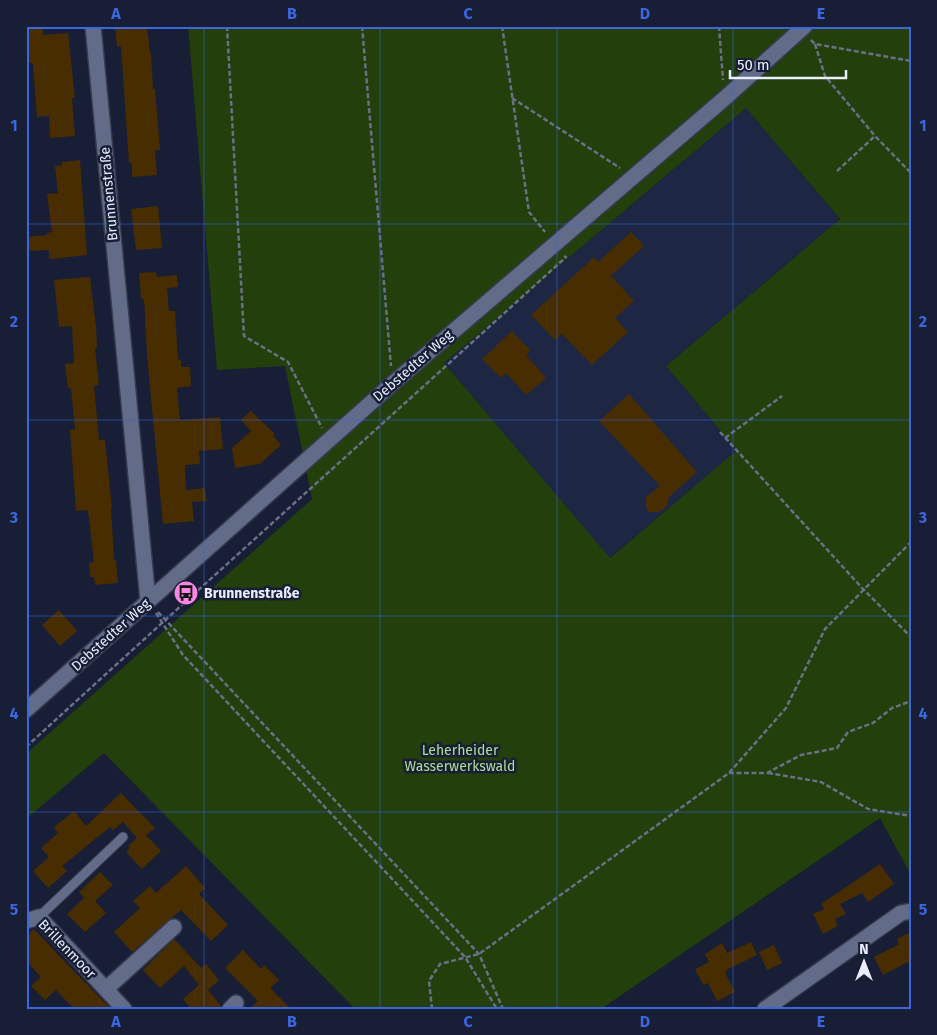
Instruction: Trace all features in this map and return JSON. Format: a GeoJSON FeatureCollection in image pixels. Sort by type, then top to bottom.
{"type":"FeatureCollection","features":[{"type":"Feature","properties":{"kind":"street","name":"Brunnenstraße"},"geometry":{"type":"LineString","coordinates":[[93,26],[148,601]]}},
{"type":"Feature","properties":{"kind":"street","name":"Debstedter Weg"},"geometry":{"type":"LineString","coordinates":[[26,710],[328,440],[725,98],[803,28]]}},
{"type":"Feature","properties":{"kind":"street"},"geometry":{"type":"LineString","coordinates":[[765,1009],[902,913],[911,912]]}},
{"type":"Feature","properties":{"kind":"street","name":"Brillenmoor"},"geometry":{"type":"LineString","coordinates":[[32,919],[106,989],[124,1009]]}},
{"type":"Feature","properties":{"kind":"street","name":"Brillenmoor"},"geometry":{"type":"LineString","coordinates":[[106,989],[174,927]]}},
{"type":"Feature","properties":{"kind":"lane"},"geometry":{"type":"LineString","coordinates":[[32,919],[123,837]]}},
{"type":"Feature","properties":{"kind":"path"},"geometry":{"type":"LineString","coordinates":[[227,26],[244,336],[288,362],[328,440]]}},
{"type":"Feature","properties":{"kind":"path"},"geometry":{"type":"LineString","coordinates":[[362,26],[392,384]]}},
{"type":"Feature","properties":{"kind":"path"},"geometry":{"type":"LineString","coordinates":[[26,747],[566,257],[554,245],[529,212],[502,26]]}},
{"type":"Feature","properties":{"kind":"path"},"geometry":{"type":"LineString","coordinates":[[719,26],[725,98]]}},
{"type":"Feature","properties":{"kind":"path"},"geometry":{"type":"LineString","coordinates":[[803,28],[814,44],[825,76],[875,136],[911,173]]}},
{"type":"Feature","properties":{"kind":"path"},"geometry":{"type":"LineString","coordinates":[[814,44],[911,60]]}},
{"type":"Feature","properties":{"kind":"path"},"geometry":{"type":"LineString","coordinates":[[512,98],[626,172],[638,173]]}},
{"type":"Feature","properties":{"kind":"path"},"geometry":{"type":"LineString","coordinates":[[838,171],[875,136]]}},
{"type":"Feature","properties":{"kind":"path"},"geometry":{"type":"LineString","coordinates":[[725,438],[782,396]]}},
{"type":"Feature","properties":{"kind":"path"},"geometry":{"type":"LineString","coordinates":[[720,432],[863,589],[911,637]]}},
{"type":"Feature","properties":{"kind":"path"},"geometry":{"type":"LineString","coordinates":[[432,1009],[429,981],[440,964],[479,954],[729,773],[786,708],[825,629],[911,542]]}},
{"type":"Feature","properties":{"kind":"path"},"geometry":{"type":"LineString","coordinates":[[148,601],[479,954],[503,1009]]}},
{"type":"Feature","properties":{"kind":"path"},"geometry":{"type":"LineString","coordinates":[[148,601],[183,655],[465,957],[497,1009]]}},
{"type":"Feature","properties":{"kind":"path"},"geometry":{"type":"LineString","coordinates":[[767,773],[801,756],[838,748],[848,732],[873,723],[892,708],[911,701]]}},
{"type":"Feature","properties":{"kind":"path"},"geometry":{"type":"LineString","coordinates":[[729,773],[767,773],[821,782],[868,809],[911,816]]}},
{"type":"Feature","properties":{"kind":"shaded area"},"geometry":{"type":"Polygon","coordinates":[[[746,108],[840,219],[667,365],[738,450],[609,558],[444,363],[746,108]]]}},
{"type":"Feature","properties":{"kind":"green space","name":"Leherheider Wasserwerkswald"},"geometry":{"type":"Polygon","coordinates":[[[188,26],[911,26],[911,875],[880,818],[601,1009],[355,1009],[104,753],[26,819],[26,754],[312,499],[285,366],[217,370],[188,26]],[[746,108],[444,363],[610,558],[737,450],[666,366],[840,219],[746,108]]]}},
{"type":"Feature","properties":{"kind":"building"},"geometry":{"type":"Polygon","coordinates":[[[115,26],[147,26],[160,150],[155,150],[157,175],[132,177],[132,163],[129,163],[121,46],[117,47],[115,26]]]}},
{"type":"Feature","properties":{"kind":"building"},"geometry":{"type":"Polygon","coordinates":[[[43,27],[43,35],[68,33],[75,98],[72,98],[75,136],[50,138],[49,116],[37,117],[33,63],[26,64],[26,28],[43,27]]]}},
{"type":"Feature","properties":{"kind":"building"},"geometry":{"type":"Polygon","coordinates":[[[80,160],[87,255],[52,259],[49,258],[49,250],[26,251],[26,237],[47,235],[47,233],[52,232],[47,194],[58,193],[55,166],[62,165],[62,162],[80,160]]]}},
{"type":"Feature","properties":{"kind":"building"},"geometry":{"type":"Polygon","coordinates":[[[158,206],[162,248],[136,250],[131,209],[158,206]]]}},
{"type":"Feature","properties":{"kind":"building"},"geometry":{"type":"Polygon","coordinates":[[[631,232],[644,246],[611,276],[634,301],[615,318],[628,332],[592,365],[562,334],[555,340],[531,315],[594,257],[598,262],[631,232]]]}},
{"type":"Feature","properties":{"kind":"building"},"geometry":{"type":"Polygon","coordinates":[[[156,272],[157,277],[177,275],[178,287],[167,288],[169,311],[175,311],[178,360],[181,359],[181,367],[190,367],[191,386],[177,388],[180,420],[220,417],[223,449],[199,451],[200,464],[185,465],[186,490],[205,488],[207,501],[192,502],[194,521],[163,524],[147,355],[144,299],[141,299],[139,273],[156,272]]]}},
{"type":"Feature","properties":{"kind":"building"},"geometry":{"type":"Polygon","coordinates":[[[90,277],[96,327],[97,348],[95,348],[99,385],[94,386],[99,440],[105,440],[112,508],[114,560],[116,560],[118,583],[95,585],[94,577],[90,577],[89,563],[94,562],[88,510],[76,511],[70,430],[75,429],[71,388],[68,388],[65,364],[74,363],[72,326],[59,327],[54,280],[90,277]]]}},
{"type":"Feature","properties":{"kind":"building"},"geometry":{"type":"Polygon","coordinates":[[[512,331],[530,350],[526,355],[546,378],[526,395],[506,373],[501,378],[482,359],[512,331]]]}},
{"type":"Feature","properties":{"kind":"building"},"geometry":{"type":"Polygon","coordinates":[[[629,394],[697,472],[669,497],[667,506],[659,512],[648,512],[646,497],[660,486],[599,421],[629,394]]]}},
{"type":"Feature","properties":{"kind":"building"},"geometry":{"type":"Polygon","coordinates":[[[251,411],[275,434],[273,436],[281,445],[260,464],[235,468],[232,448],[251,431],[241,420],[251,411]]]}},
{"type":"Feature","properties":{"kind":"building"},"geometry":{"type":"Polygon","coordinates":[[[59,610],[77,631],[60,646],[42,625],[59,610]]]}},
{"type":"Feature","properties":{"kind":"building"},"geometry":{"type":"Polygon","coordinates":[[[121,793],[155,828],[146,835],[161,851],[142,869],[126,852],[130,848],[128,846],[137,838],[123,822],[113,830],[110,827],[62,866],[67,871],[48,888],[33,871],[49,857],[41,848],[58,833],[54,827],[74,811],[86,826],[121,793]]]}},
{"type":"Feature","properties":{"kind":"building"},"geometry":{"type":"Polygon","coordinates":[[[880,864],[894,884],[868,902],[862,893],[840,904],[846,914],[835,919],[838,926],[823,934],[813,914],[824,909],[821,904],[880,864]]]}},
{"type":"Feature","properties":{"kind":"building"},"geometry":{"type":"Polygon","coordinates":[[[186,866],[205,888],[199,894],[228,925],[211,941],[181,910],[132,952],[114,932],[140,908],[133,901],[150,886],[156,893],[186,866]]]}},
{"type":"Feature","properties":{"kind":"building"},"geometry":{"type":"Polygon","coordinates":[[[100,872],[113,885],[95,901],[106,913],[85,932],[67,914],[84,898],[79,892],[100,872]]]}},
{"type":"Feature","properties":{"kind":"building"},"geometry":{"type":"Polygon","coordinates":[[[34,929],[111,1009],[74,1009],[56,990],[45,1000],[31,986],[41,977],[26,961],[26,936],[34,929]]]}},
{"type":"Feature","properties":{"kind":"building"},"geometry":{"type":"Polygon","coordinates":[[[911,932],[911,968],[908,962],[883,975],[874,957],[899,944],[897,939],[911,932]]]}},
{"type":"Feature","properties":{"kind":"building"},"geometry":{"type":"Polygon","coordinates":[[[174,939],[201,968],[206,964],[219,980],[208,990],[221,1006],[221,1009],[191,1009],[183,999],[199,985],[184,966],[160,988],[143,970],[174,939]]]}},
{"type":"Feature","properties":{"kind":"building"},"geometry":{"type":"Polygon","coordinates":[[[751,942],[757,955],[726,970],[727,972],[725,973],[735,992],[717,1001],[708,983],[703,985],[695,969],[709,962],[705,954],[722,943],[727,953],[751,942]]]}},
{"type":"Feature","properties":{"kind":"building"},"geometry":{"type":"Polygon","coordinates":[[[774,945],[782,963],[767,970],[759,952],[774,945]]]}},
{"type":"Feature","properties":{"kind":"building"},"geometry":{"type":"Polygon","coordinates":[[[243,950],[261,969],[264,965],[279,980],[270,988],[291,1009],[249,1009],[258,1001],[225,968],[243,950]]]}},
{"type":"Feature","properties":{"kind":"place","name":"Brunnenstraße"},"geometry":{"type":"Point","coordinates":[186,593]}}]}
